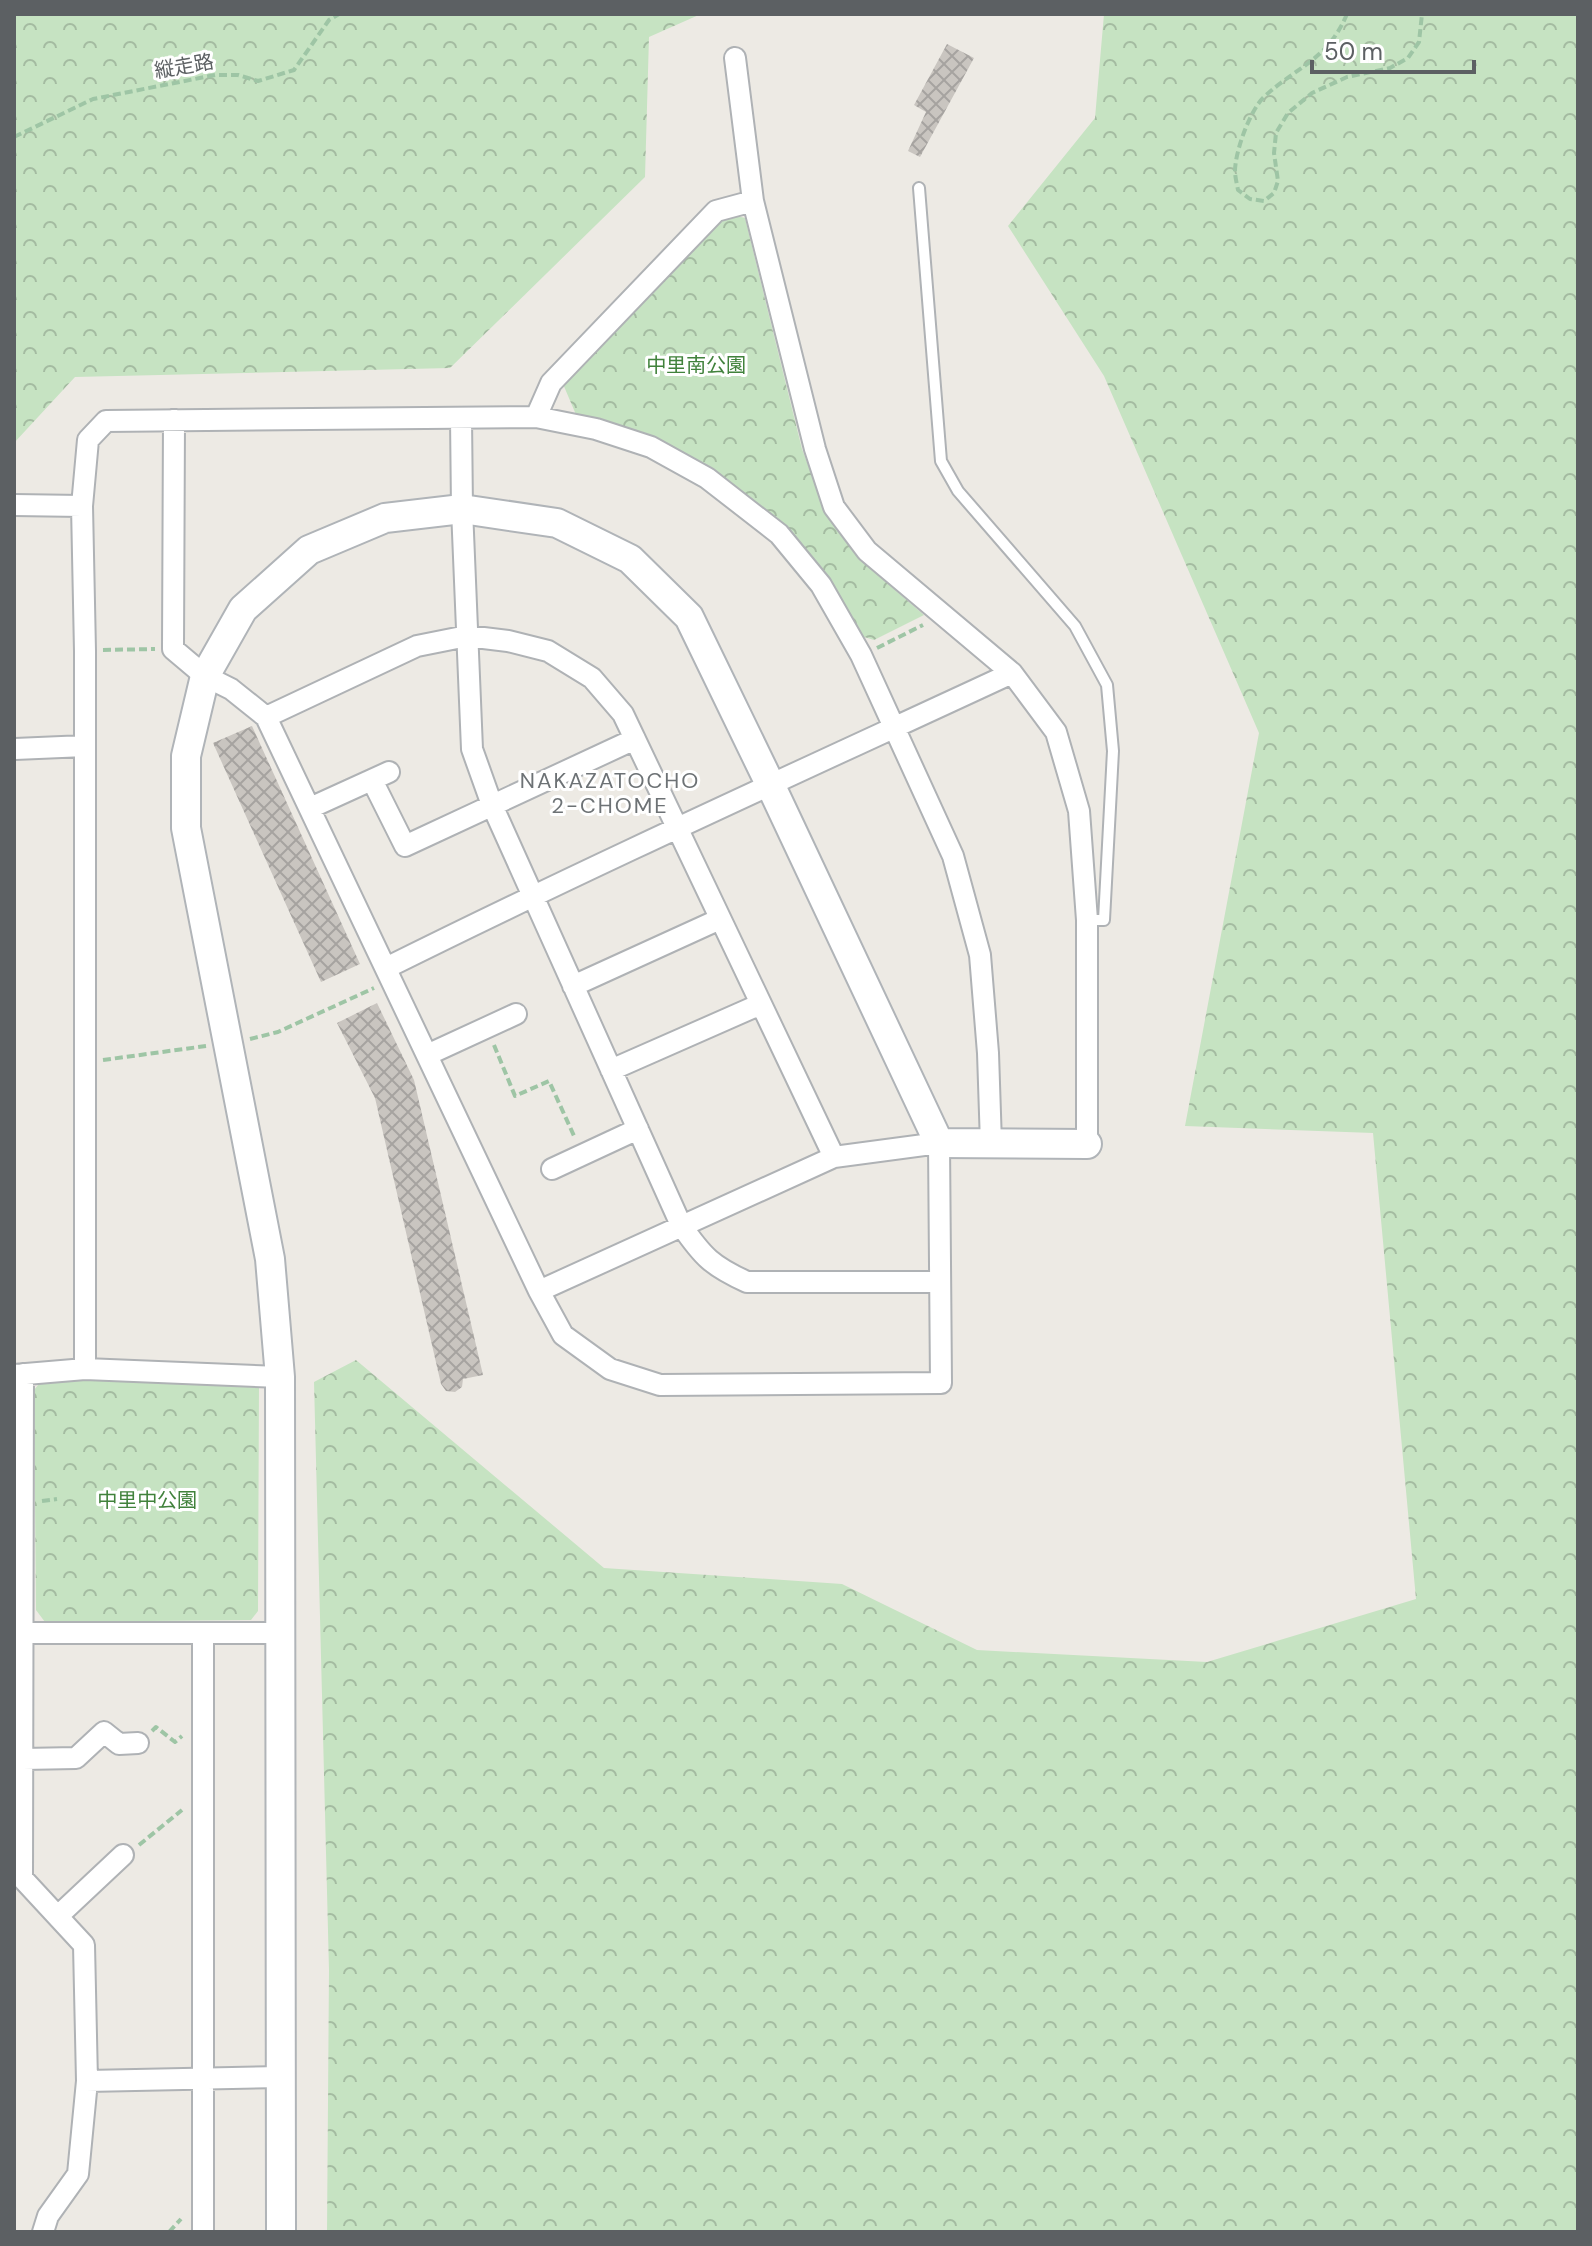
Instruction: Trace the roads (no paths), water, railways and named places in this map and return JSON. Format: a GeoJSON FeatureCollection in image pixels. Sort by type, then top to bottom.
{"type":"FeatureCollection","features":[{"type":"Feature","properties":{"kind":"street"},"geometry":{"type":"LineString","coordinates":[[539,1291],[834,1157],[939,1143],[1087,1144],[1087,920],[1079,811],[1056,732],[1012,673],[867,551],[834,507],[815,449],[753,201],[735,58]]}},
{"type":"Feature","properties":{"kind":"street"},"geometry":{"type":"LineString","coordinates":[[536,417],[551,383],[716,211],[753,201]]}},
{"type":"Feature","properties":{"kind":"street"},"geometry":{"type":"LineString","coordinates":[[85,1369],[85,651],[82,506],[88,440],[106,421],[536,417],[596,429],[651,447],[707,478],[779,534],[821,585],[861,655],[953,856],[980,955],[991,1144]]}},
{"type":"Feature","properties":{"kind":"street"},"geometry":{"type":"LineString","coordinates":[[461,418],[472,749],[492,805],[681,1225],[699,1251],[719,1269],[747,1282],[940,1282]]}},
{"type":"Feature","properties":{"kind":"street"},"geometry":{"type":"LineString","coordinates":[[174,420],[173,649],[205,676],[231,689],[266,717],[539,1291],[563,1335],[610,1369],[660,1385],[941,1383],[939,1143],[689,617],[630,559],[557,523],[462,509],[385,518],[309,550],[243,609],[205,676],[186,756],[186,828],[270,1259],[280,1377],[281,2232]]}},
{"type":"Feature","properties":{"kind":"street"},"geometry":{"type":"LineString","coordinates":[[14,505],[82,506]]}},
{"type":"Feature","properties":{"kind":"street"},"geometry":{"type":"LineString","coordinates":[[266,717],[417,646],[467,636],[508,641],[548,651],[592,678],[623,714],[834,1157]]}},
{"type":"Feature","properties":{"kind":"street"},"geometry":{"type":"LineString","coordinates":[[386,968],[532,896],[1012,673]]}},
{"type":"Feature","properties":{"kind":"street"},"geometry":{"type":"LineString","coordinates":[[310,808],[380,776],[405,846],[635,739]]}},
{"type":"Feature","properties":{"kind":"street"},"geometry":{"type":"LineString","coordinates":[[15,749],[85,746]]}},
{"type":"Feature","properties":{"kind":"street"},"geometry":{"type":"LineString","coordinates":[[573,986],[720,919]]}},
{"type":"Feature","properties":{"kind":"street"},"geometry":{"type":"LineString","coordinates":[[611,1070],[761,1004]]}},
{"type":"Feature","properties":{"kind":"street"},"geometry":{"type":"LineString","coordinates":[[427,1055],[516,1014]]}},
{"type":"Feature","properties":{"kind":"street"},"geometry":{"type":"LineString","coordinates":[[552,1169],[638,1129]]}},
{"type":"Feature","properties":{"kind":"street"},"geometry":{"type":"LineString","coordinates":[[43,2232],[48,2216],[78,2174],[87,2081],[84,1945],[22,1878],[19,1374],[85,1369],[280,1377]]}},
{"type":"Feature","properties":{"kind":"street"},"geometry":{"type":"LineString","coordinates":[[19,1633],[280,1633]]}},
{"type":"Feature","properties":{"kind":"street"},"geometry":{"type":"LineString","coordinates":[[203,1633],[203,2232]]}},
{"type":"Feature","properties":{"kind":"street"},"geometry":{"type":"LineString","coordinates":[[23,1759],[76,1758],[104,1732],[119,1744],[138,1743]]}},
{"type":"Feature","properties":{"kind":"street"},"geometry":{"type":"LineString","coordinates":[[58,1916],[123,1855]]}},
{"type":"Feature","properties":{"kind":"street"},"geometry":{"type":"LineString","coordinates":[[87,2081],[282,2077]]}},
{"type":"Feature","properties":{"kind":"lane"},"geometry":{"type":"LineString","coordinates":[[919,188],[941,461],[958,491],[1075,626],[1107,685],[1113,751],[1104,920],[1087,920]]}},
{"type":"Feature","properties":{"kind":"district","name":"NAKAZATOCHO 2-CHOME"},"geometry":{"type":"Point","coordinates":[610,792]}},
{"type":"Feature","properties":{"kind":"park label","name":"中里南公園"},"geometry":{"type":"Point","coordinates":[696,365]}},
{"type":"Feature","properties":{"kind":"park label","name":"中里中公園"},"geometry":{"type":"Point","coordinates":[147,1500]}}]}
